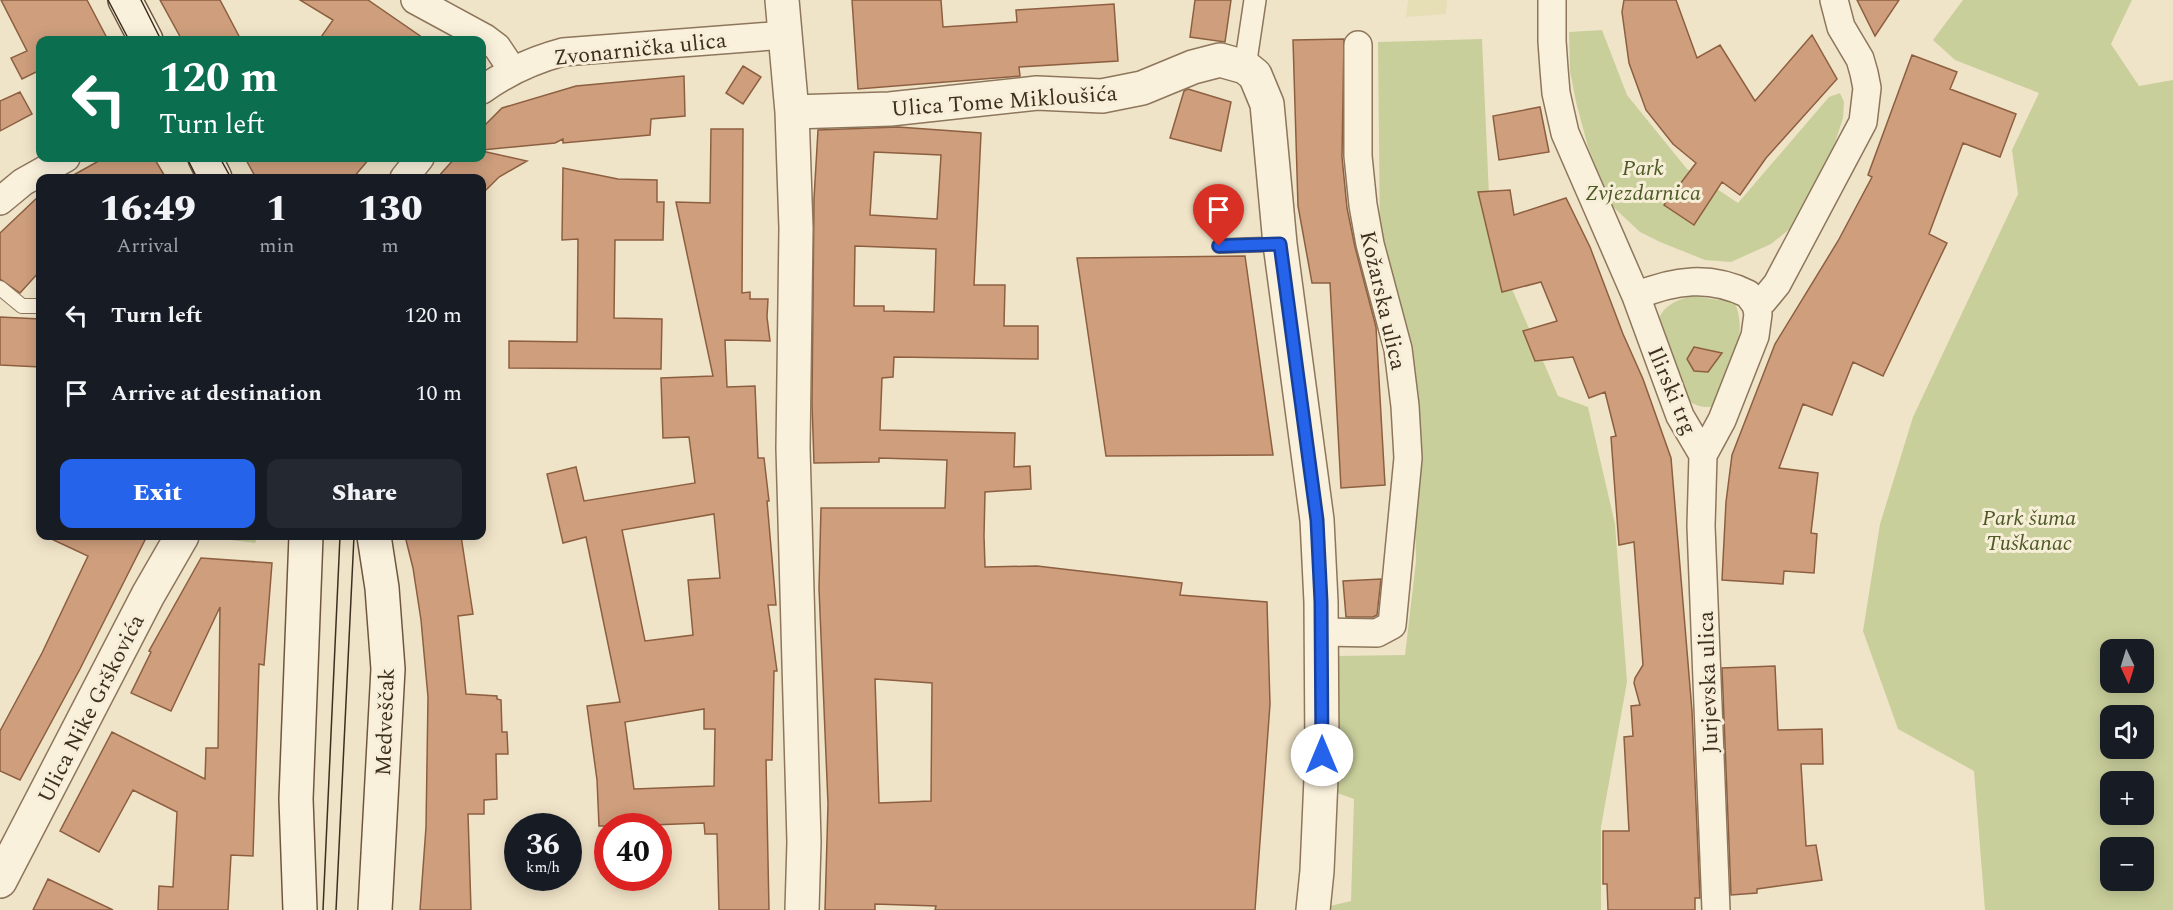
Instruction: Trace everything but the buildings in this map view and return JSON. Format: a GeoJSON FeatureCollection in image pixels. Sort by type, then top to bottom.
{"type":"FeatureCollection","features":[{"type":"Feature","properties":{"kind":"street"},"geometry":{"type":"LineString","coordinates":[[125,0],[144,36]]}},
{"type":"Feature","properties":{"kind":"street"},"geometry":{"type":"LineString","coordinates":[[415,0],[481,36]]}},
{"type":"Feature","properties":{"kind":"street"},"geometry":{"type":"LineString","coordinates":[[782,0],[792,112],[796,228],[793,393],[803,576],[802,910]]}},
{"type":"Feature","properties":{"kind":"street"},"geometry":{"type":"LineString","coordinates":[[1255,0],[1245,67],[1255,75],[1267,104],[1280,244],[1317,520],[1322,755],[1313,910]]}},
{"type":"Feature","properties":{"kind":"street","name":"Ilirski trg"},"geometry":{"type":"LineString","coordinates":[[1552,0],[1552,41],[1556,93],[1561,118],[1574,157],[1588,183],[1636,296],[1680,416],[1703,455]]}},
{"type":"Feature","properties":{"kind":"street"},"geometry":{"type":"LineString","coordinates":[[1636,296],[1671,283],[1705,282],[1743,291],[1756,305],[1763,301],[1777,284],[1863,122],[1867,88],[1860,59],[1841,27],[1834,0]]}},
{"type":"Feature","properties":{"kind":"street","name":"Zvonarnička ulica"},"geometry":{"type":"LineString","coordinates":[[486,88],[537,59],[563,52],[785,35]]}},
{"type":"Feature","properties":{"kind":"street"},"geometry":{"type":"LineString","coordinates":[[486,39],[497,47],[513,71]]}},
{"type":"Feature","properties":{"kind":"street","name":"Kožarska ulica"},"geometry":{"type":"LineString","coordinates":[[1321,632],[1377,633],[1392,625],[1407,458],[1398,350],[1370,244],[1362,195],[1358,156],[1358,45]]}},
{"type":"Feature","properties":{"kind":"street","name":"Ulica Tome Mikloušića"},"geometry":{"type":"LineString","coordinates":[[792,112],[890,109],[1037,93],[1102,96],[1142,88],[1206,62],[1220,60],[1245,67]]}},
{"type":"Feature","properties":{"kind":"street"},"geometry":{"type":"LineString","coordinates":[[37,174],[59,162]]}},
{"type":"Feature","properties":{"kind":"street"},"geometry":{"type":"LineString","coordinates":[[407,174],[417,162]]}},
{"type":"Feature","properties":{"kind":"street"},"geometry":{"type":"LineString","coordinates":[[0,201],[36,175]]}},
{"type":"Feature","properties":{"kind":"street","name":"Ilirski trg"},"geometry":{"type":"LineString","coordinates":[[1703,455],[1722,420],[1755,336],[1756,305]]}},
{"type":"Feature","properties":{"kind":"street","name":"Jurjevska ulica"},"geometry":{"type":"LineString","coordinates":[[1703,455],[1701,525],[1716,910]]}},
{"type":"Feature","properties":{"kind":"street","name":"Ulica Nike Grškovića"},"geometry":{"type":"LineString","coordinates":[[0,881],[148,596],[180,540]]}},
{"type":"Feature","properties":{"kind":"street"},"geometry":{"type":"LineString","coordinates":[[300,910],[296,799],[306,540]]}},
{"type":"Feature","properties":{"kind":"street","name":"Medveščak"},"geometry":{"type":"LineString","coordinates":[[375,540],[382,588],[387,669],[375,910]]}},
{"type":"Feature","properties":{"kind":"lane"},"geometry":{"type":"LineString","coordinates":[[1219,246],[1280,244]]}},
{"type":"Feature","properties":{"kind":"lane"},"geometry":{"type":"LineString","coordinates":[[0,288],[22,306],[36,306]]}},
{"type":"Feature","properties":{"kind":"shaded area"},"geometry":{"type":"Polygon","coordinates":[[[1408,0],[1447,0],[1446,14],[1406,17],[1408,0]]]}},
{"type":"Feature","properties":{"kind":"green space","name":"Park šuma Tuškanac"},"geometry":{"type":"Polygon","coordinates":[[[1963,0],[2132,0],[2111,44],[2139,86],[2173,80],[2173,910],[1985,910],[1974,771],[1898,729],[1863,631],[1880,524],[1913,417],[2018,194],[2012,150],[2039,93],[1955,60],[1933,40],[1963,0]]]}},
{"type":"Feature","properties":{"kind":"green space","name":"Park Zvjezdarnica"},"geometry":{"type":"Polygon","coordinates":[[[1602,30],[1627,95],[1687,169],[1738,203],[1829,97],[1840,93],[1844,102],[1843,118],[1824,177],[1791,228],[1771,244],[1731,262],[1705,260],[1640,232],[1610,204],[1588,147],[1570,71],[1569,32],[1602,30]]]}},
{"type":"Feature","properties":{"kind":"green space"},"geometry":{"type":"Polygon","coordinates":[[[1482,39],[1491,240],[1558,396],[1588,407],[1615,524],[1627,682],[1601,827],[1601,910],[1330,910],[1330,906],[1351,901],[1354,799],[1337,793],[1334,656],[1405,655],[1416,561],[1412,365],[1380,242],[1378,42],[1482,39]]]}},
{"type":"Feature","properties":{"kind":"green space"},"geometry":{"type":"Polygon","coordinates":[[[1692,296],[1734,302],[1738,313],[1740,326],[1736,354],[1715,406],[1701,406],[1688,400],[1657,322],[1663,311],[1671,304],[1692,296]]]}},
{"type":"Feature","properties":{"kind":"green space"},"geometry":{"type":"Polygon","coordinates":[[[230,540],[256,540],[255,543],[230,540]]]}},
{"type":"Feature","properties":{"kind":"tram line"},"geometry":{"type":"LineString","coordinates":[[108,0],[127,36]]}},
{"type":"Feature","properties":{"kind":"tram line"},"geometry":{"type":"LineString","coordinates":[[141,0],[159,36]]}},
{"type":"Feature","properties":{"kind":"tram line"},"geometry":{"type":"LineString","coordinates":[[189,162],[195,174]]}},
{"type":"Feature","properties":{"kind":"tram line"},"geometry":{"type":"LineString","coordinates":[[222,162],[229,174]]}},
{"type":"Feature","properties":{"kind":"tram line"},"geometry":{"type":"LineString","coordinates":[[323,910],[340,540]]}},
{"type":"Feature","properties":{"kind":"tram line"},"geometry":{"type":"LineString","coordinates":[[336,910],[354,540]]}},
{"type":"Feature","properties":{"kind":"route"},"geometry":{"type":"LineString","coordinates":[[1219,246],[1280,244],[1317,520],[1321,602],[1322,755]]}}]}
